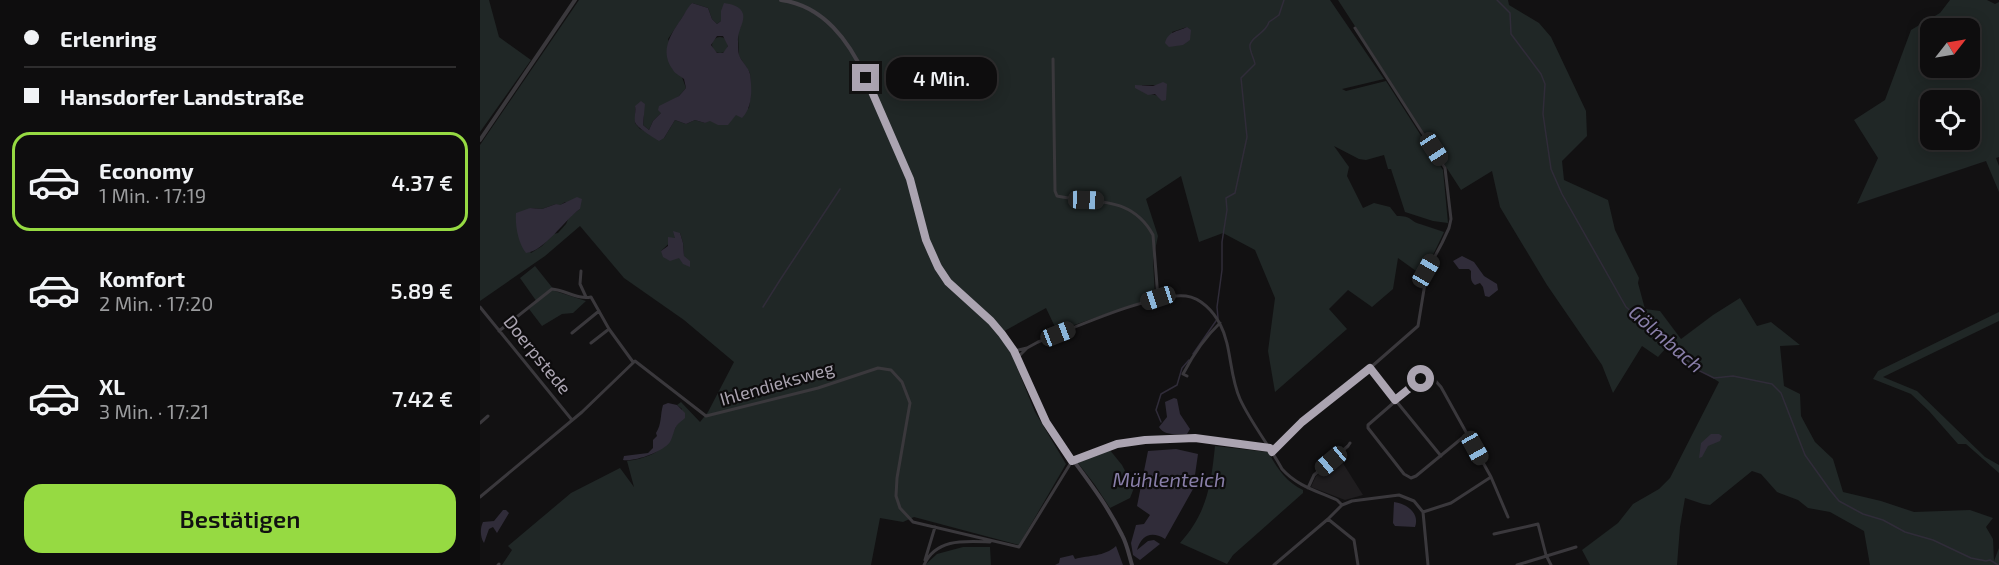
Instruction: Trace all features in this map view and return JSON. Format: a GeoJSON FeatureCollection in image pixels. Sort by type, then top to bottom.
{"type":"FeatureCollection","features":[{"type":"Feature","properties":{"kind":"main road"},"geometry":{"type":"LineString","coordinates":[[780,0],[803,2],[833,26],[854,53],[910,179],[926,240],[938,267],[948,282],[991,321],[1014,351],[1037,406],[1072,461],[1093,487],[1123,536],[1132,565]]}},
{"type":"Feature","properties":{"kind":"street"},"geometry":{"type":"LineString","coordinates":[[480,140],[575,0]]}},
{"type":"Feature","properties":{"kind":"street"},"geometry":{"type":"LineString","coordinates":[[1271,450],[1418,326],[1426,271],[1442,243],[1451,219],[1446,168],[1355,28]]}},
{"type":"Feature","properties":{"kind":"street"},"geometry":{"type":"LineString","coordinates":[[1053,59],[1055,192],[1057,196],[1117,204],[1136,214],[1153,235],[1158,298]]}},
{"type":"Feature","properties":{"kind":"street"},"geometry":{"type":"LineString","coordinates":[[581,271],[580,284],[587,298]]}},
{"type":"Feature","properties":{"kind":"street"},"geometry":{"type":"LineString","coordinates":[[480,497],[573,420],[633,362],[609,329],[591,297],[587,298],[557,289],[552,289],[545,294],[499,331]]}},
{"type":"Feature","properties":{"kind":"street"},"geometry":{"type":"LineString","coordinates":[[1014,351],[1158,298],[1178,296],[1195,299],[1208,308],[1220,323],[1231,356],[1240,400],[1290,477],[1308,488],[1337,500],[1342,505]]}},
{"type":"Feature","properties":{"kind":"street","name":"Doerpstede"},"geometry":{"type":"LineString","coordinates":[[480,307],[573,420]]}},
{"type":"Feature","properties":{"kind":"street"},"geometry":{"type":"LineString","coordinates":[[572,333],[599,311]]}},
{"type":"Feature","properties":{"kind":"street"},"geometry":{"type":"LineString","coordinates":[[1187,376],[1183,374],[1192,356],[1209,333],[1220,323]]}},
{"type":"Feature","properties":{"kind":"street"},"geometry":{"type":"LineString","coordinates":[[591,343],[609,329]]}},
{"type":"Feature","properties":{"kind":"street"},"geometry":{"type":"LineString","coordinates":[[1017,358],[1027,348]]}},
{"type":"Feature","properties":{"kind":"street","name":"Ihlendieksweg"},"geometry":{"type":"LineString","coordinates":[[633,362],[635,361],[706,417],[818,388],[878,368],[891,370],[902,382],[910,403],[896,496],[900,508],[913,522],[935,527]]}},
{"type":"Feature","properties":{"kind":"street"},"geometry":{"type":"LineString","coordinates":[[1370,368],[1441,456]]}},
{"type":"Feature","properties":{"kind":"street"},"geometry":{"type":"LineString","coordinates":[[1467,434],[1414,477],[1404,474],[1368,428],[1369,422],[1395,400],[1424,377],[1431,376],[1441,387],[1491,477],[1508,517]]}},
{"type":"Feature","properties":{"kind":"street"},"geometry":{"type":"LineString","coordinates":[[480,423],[488,416]]}},
{"type":"Feature","properties":{"kind":"street"},"geometry":{"type":"LineString","coordinates":[[924,565],[931,553],[942,545],[966,541],[1021,546],[1072,461],[1109,446],[1127,441],[1195,438],[1271,450]]}},
{"type":"Feature","properties":{"kind":"street"},"geometry":{"type":"LineString","coordinates":[[1308,488],[1314,475],[1350,443]]}},
{"type":"Feature","properties":{"kind":"street"},"geometry":{"type":"LineString","coordinates":[[1422,512],[1451,503],[1491,477]]}},
{"type":"Feature","properties":{"kind":"street"},"geometry":{"type":"LineString","coordinates":[[1274,565],[1342,505],[1353,501],[1399,495],[1414,501],[1422,512],[1428,565]]}},
{"type":"Feature","properties":{"kind":"street"},"geometry":{"type":"LineString","coordinates":[[1328,519],[1354,540],[1358,565]]}},
{"type":"Feature","properties":{"kind":"street"},"geometry":{"type":"LineString","coordinates":[[1494,534],[1538,524],[1551,565]]}},
{"type":"Feature","properties":{"kind":"street"},"geometry":{"type":"LineString","coordinates":[[924,565],[935,527],[1000,543]]}},
{"type":"Feature","properties":{"kind":"street"},"geometry":{"type":"LineString","coordinates":[[1517,565],[1576,547]]}},
{"type":"Feature","properties":{"kind":"shaded area"},"geometry":{"type":"Polygon","coordinates":[[[480,0],[489,0],[499,37],[531,60],[480,132],[480,0]]]}},
{"type":"Feature","properties":{"kind":"shaded area"},"geometry":{"type":"Polygon","coordinates":[[[579,0],[1330,0],[1384,79],[1342,89],[1346,91],[1386,81],[1443,170],[1448,223],[1405,212],[1384,155],[1366,160],[1359,159],[1334,146],[1349,167],[1347,176],[1363,208],[1374,203],[1390,207],[1397,216],[1406,217],[1444,232],[1423,276],[1398,258],[1393,289],[1372,307],[1348,290],[1329,309],[1347,329],[1275,392],[1268,351],[1275,298],[1255,250],[1223,233],[1199,242],[1181,176],[1146,199],[1158,236],[1153,260],[1155,297],[1057,331],[1046,308],[999,334],[1012,355],[1035,412],[1066,464],[1019,545],[914,517],[903,522],[880,518],[871,565],[502,565],[512,550],[508,546],[571,493],[620,468],[634,487],[627,461],[650,455],[665,445],[678,420],[682,409],[677,405],[681,402],[700,422],[708,412],[734,362],[684,320],[624,278],[580,226],[545,256],[480,301],[480,145],[579,0]],[[692,3],[668,39],[686,88],[653,121],[649,130],[643,125],[644,116],[635,106],[635,123],[640,129],[664,138],[675,120],[686,124],[695,120],[705,123],[710,120],[732,119],[736,114],[749,108],[750,73],[739,56],[738,32],[741,26],[721,11],[721,21],[717,24],[712,19],[708,8],[692,3]],[[1187,27],[1172,32],[1176,45],[1183,45],[1187,27]],[[1142,85],[1142,91],[1159,97],[1158,85],[1142,85]],[[565,202],[559,206],[556,204],[542,209],[530,208],[522,222],[520,235],[531,253],[542,246],[553,234],[558,233],[569,217],[580,209],[565,202]],[[680,233],[661,251],[684,256],[680,233]]]}},
{"type":"Feature","properties":{"kind":"shaded area"},"geometry":{"type":"Polygon","coordinates":[[[1338,0],[1508,0],[1509,5],[1539,23],[1551,37],[1586,111],[1587,136],[1562,161],[1564,180],[1608,200],[1615,230],[1639,278],[1638,283],[1645,309],[1660,311],[1681,339],[1740,298],[1757,326],[1771,322],[1800,345],[1780,346],[1784,386],[1800,394],[1801,416],[1815,442],[1833,459],[1843,492],[1914,512],[1970,510],[1993,518],[1986,527],[1993,539],[1994,561],[1999,548],[1999,565],[1870,565],[1864,531],[1830,512],[1808,508],[1798,500],[1777,492],[1761,474],[1752,471],[1710,505],[1685,498],[1677,565],[1590,565],[1582,550],[1618,523],[1633,504],[1659,489],[1670,478],[1719,382],[1666,348],[1658,357],[1642,346],[1613,393],[1602,365],[1547,285],[1500,207],[1492,171],[1461,190],[1338,0]]]}},
{"type":"Feature","properties":{"kind":"shaded area"},"geometry":{"type":"Polygon","coordinates":[[[1950,0],[1987,0],[1995,4],[1999,2],[1999,157],[1996,158],[1999,166],[1999,192],[1986,161],[1857,204],[1878,158],[1854,120],[1885,100],[1911,30],[1920,25],[1920,78],[1980,78],[1980,18],[1931,18],[1940,13],[1950,0]]]}},
{"type":"Feature","properties":{"kind":"shaded area"},"geometry":{"type":"Polygon","coordinates":[[[717,37],[723,37],[728,45],[726,51],[717,53],[712,48],[712,42],[717,37]]]}},
{"type":"Feature","properties":{"kind":"shaded area"},"geometry":{"type":"Polygon","coordinates":[[[535,266],[555,291],[586,301],[573,313],[562,314],[542,326],[529,309],[537,302],[520,278],[535,266]]]}},
{"type":"Feature","properties":{"kind":"shaded area"},"geometry":{"type":"Polygon","coordinates":[[[1999,312],[1999,321],[1883,377],[1917,391],[1985,457],[1999,465],[1999,473],[1966,444],[1958,444],[1911,394],[1873,379],[1878,371],[1999,312]]]}},
{"type":"Feature","properties":{"kind":"shaded area"},"geometry":{"type":"Polygon","coordinates":[[[1215,446],[1268,452],[1282,474],[1303,490],[1303,493],[1233,555],[1227,564],[1180,543],[1196,521],[1206,498],[1215,446]]]}},
{"type":"Feature","properties":{"kind":"shaded area"},"geometry":{"type":"Polygon","coordinates":[[[1109,449],[1122,465],[1134,488],[1130,498],[1110,508],[1078,463],[1109,449]]]}},
{"type":"Feature","properties":{"kind":"shaded area"},"geometry":{"type":"Polygon","coordinates":[[[1339,457],[1363,495],[1345,500],[1311,487],[1316,476],[1339,457]]]}},
{"type":"Feature","properties":{"kind":"shaded area"},"geometry":{"type":"Polygon","coordinates":[[[963,547],[990,547],[991,565],[925,565],[937,554],[963,547]]]}},
{"type":"Feature","properties":{"kind":"water"},"geometry":{"type":"Polygon","coordinates":[[[692,3],[708,8],[712,19],[717,24],[721,21],[724,3],[742,11],[738,50],[750,74],[750,103],[742,118],[736,115],[728,125],[695,120],[686,124],[675,120],[664,138],[659,141],[636,124],[635,106],[641,101],[645,104],[643,125],[649,130],[653,121],[661,113],[658,110],[659,106],[679,96],[686,88],[684,79],[675,73],[669,64],[667,45],[692,3]],[[717,36],[711,45],[717,53],[723,53],[728,46],[723,36],[717,36]]]}},
{"type":"Feature","properties":{"kind":"water"},"geometry":{"type":"Polygon","coordinates":[[[1187,27],[1191,30],[1190,40],[1183,45],[1169,47],[1165,43],[1171,34],[1187,27]]]}},
{"type":"Feature","properties":{"kind":"water"},"geometry":{"type":"Polygon","coordinates":[[[1163,82],[1167,84],[1166,100],[1162,101],[1155,94],[1148,95],[1135,88],[1135,85],[1153,86],[1163,82]]]}},
{"type":"Feature","properties":{"kind":"water"},"geometry":{"type":"Polygon","coordinates":[[[577,197],[582,199],[580,209],[540,247],[526,253],[518,234],[516,213],[530,208],[542,209],[556,204],[560,205],[577,197]]]}},
{"type":"Feature","properties":{"kind":"water"},"geometry":{"type":"Polygon","coordinates":[[[673,231],[680,233],[684,256],[690,261],[690,267],[683,264],[679,258],[670,261],[663,257],[661,251],[668,246],[668,237],[675,238],[673,231]]]}},
{"type":"Feature","properties":{"kind":"water"},"geometry":{"type":"Polygon","coordinates":[[[1462,256],[1474,262],[1484,276],[1497,284],[1498,290],[1489,297],[1485,296],[1480,283],[1475,285],[1472,282],[1471,271],[1459,269],[1453,261],[1462,256]]]}},
{"type":"Feature","properties":{"kind":"water"},"geometry":{"type":"Polygon","coordinates":[[[1177,399],[1180,414],[1190,429],[1187,434],[1167,433],[1159,427],[1167,417],[1165,402],[1177,399]]]}},
{"type":"Feature","properties":{"kind":"water"},"geometry":{"type":"Polygon","coordinates":[[[668,403],[677,405],[685,413],[685,418],[677,426],[670,442],[648,456],[623,460],[624,456],[648,453],[653,448],[653,440],[657,436],[663,405],[668,403]]]}},
{"type":"Feature","properties":{"kind":"water"},"geometry":{"type":"Polygon","coordinates":[[[1711,434],[1722,436],[1720,441],[1708,446],[1699,458],[1701,443],[1711,434]]]}},
{"type":"Feature","properties":{"kind":"water","name":"Mühlenteich"},"geometry":{"type":"Polygon","coordinates":[[[1176,449],[1198,454],[1193,489],[1165,539],[1151,535],[1141,541],[1137,550],[1148,541],[1154,540],[1160,544],[1140,560],[1133,555],[1131,543],[1136,525],[1144,524],[1150,515],[1137,506],[1148,451],[1176,449]]]}},
{"type":"Feature","properties":{"kind":"water"},"geometry":{"type":"Polygon","coordinates":[[[1394,502],[1414,513],[1415,527],[1395,526],[1393,523],[1394,502]]]}},
{"type":"Feature","properties":{"kind":"water"},"geometry":{"type":"Polygon","coordinates":[[[503,510],[509,513],[497,533],[493,527],[489,529],[484,543],[481,532],[483,522],[494,521],[503,510]]]}},
{"type":"Feature","properties":{"kind":"water","name":"Mühlenteich"},"geometry":{"type":"Polygon","coordinates":[[[1116,546],[1123,565],[1055,565],[1059,563],[1060,558],[1073,555],[1075,559],[1096,555],[1116,546]]]}},
{"type":"Feature","properties":{"kind":"waterway"},"geometry":{"type":"LineString","coordinates":[[1193,354],[1218,318],[1226,198],[1235,193],[1247,137],[1241,78],[1255,64],[1250,49],[1251,42],[1269,22],[1279,15],[1284,0]]}},
{"type":"Feature","properties":{"kind":"waterway","name":"Gölmbach"},"geometry":{"type":"LineString","coordinates":[[1497,0],[1510,13],[1511,34],[1541,74],[1545,84],[1543,114],[1551,169],[1562,194],[1626,307],[1698,370],[1714,378],[1733,376],[1772,384],[1781,393],[1805,455],[1839,501],[1905,532],[1933,540],[1971,558],[1990,560],[1998,565]]}},
{"type":"Feature","properties":{"kind":"waterway"},"geometry":{"type":"LineString","coordinates":[[780,280],[840,189]]}},
{"type":"Feature","properties":{"kind":"waterway"},"geometry":{"type":"LineString","coordinates":[[763,307],[780,280]]}},
{"type":"Feature","properties":{"kind":"waterway"},"geometry":{"type":"LineString","coordinates":[[1161,422],[1156,410],[1161,394],[1177,385],[1182,368],[1189,360]]}},
{"type":"Feature","properties":{"kind":"route"},"geometry":{"type":"LineString","coordinates":[[866,78],[910,179],[926,240],[938,267],[948,282],[991,321],[1014,351],[1037,406],[1072,461],[1101,448],[1127,441],[1195,438],[1270,448],[1272,452],[1302,422],[1370,368],[1395,400],[1421,379]]}}]}
